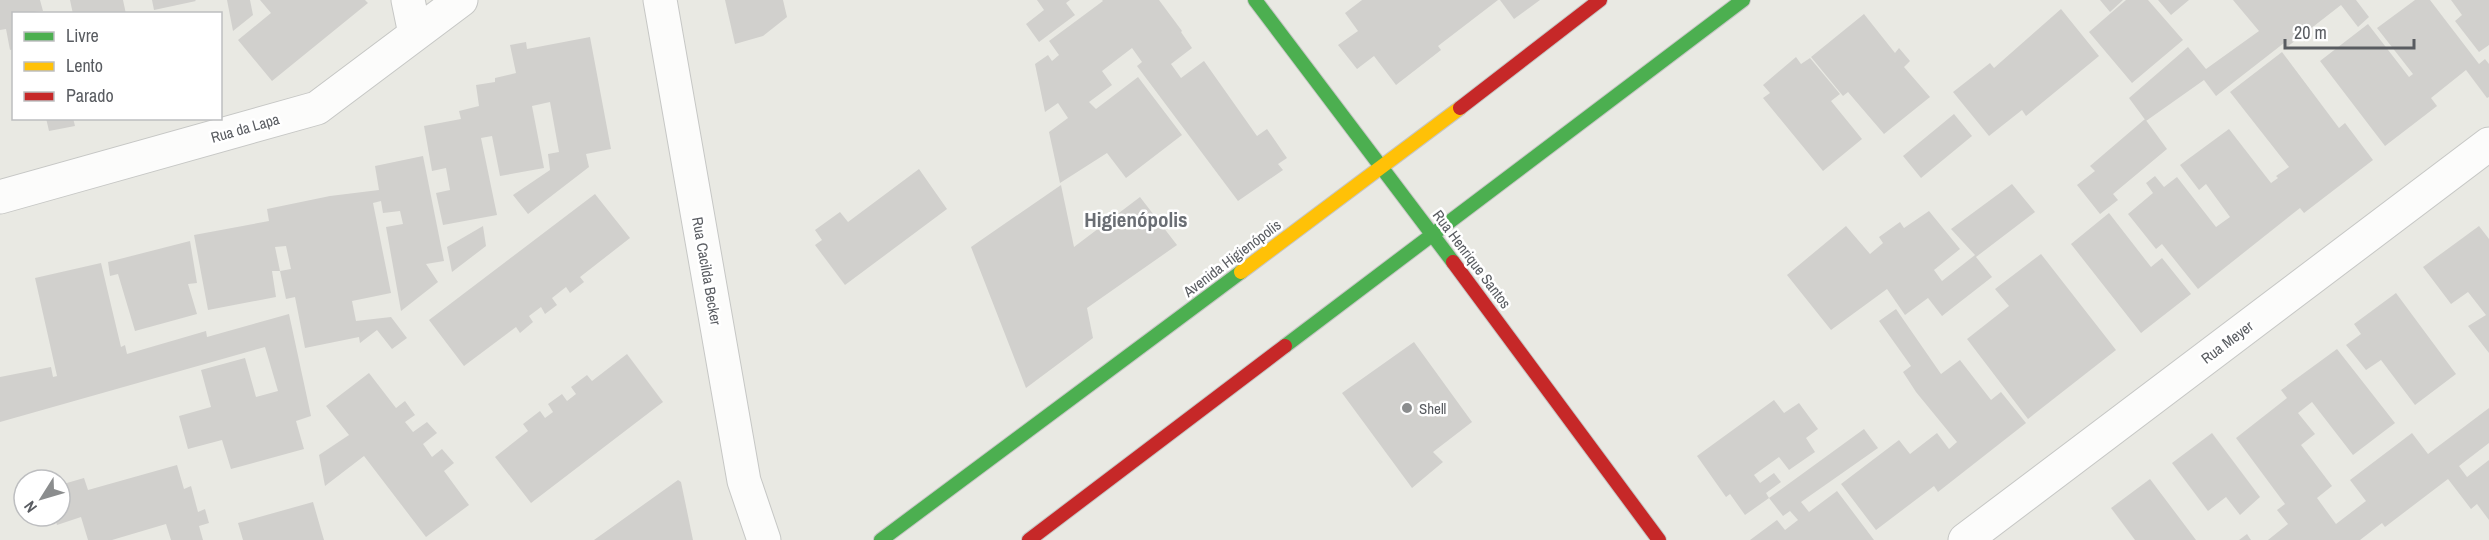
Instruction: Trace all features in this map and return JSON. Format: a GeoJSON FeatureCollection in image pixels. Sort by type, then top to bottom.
{"type":"FeatureCollection","features":[{"type":"Feature","properties":{"kind":"main road","name":"Rua Henrique Santos"},"geometry":{"type":"LineString","coordinates":[[1255,0],[1433,234],[1659,540]]}},
{"type":"Feature","properties":{"kind":"main road","name":"Avenida Higienópolis"},"geometry":{"type":"LineString","coordinates":[[881,540],[1382,167],[1600,0]]}},
{"type":"Feature","properties":{"kind":"main road"},"geometry":{"type":"LineString","coordinates":[[1029,540],[1743,0]]}},
{"type":"Feature","properties":{"kind":"street"},"geometry":{"type":"LineString","coordinates":[[408,0],[415,34]]}},
{"type":"Feature","properties":{"kind":"street","name":"Rua da Lapa"},"geometry":{"type":"LineString","coordinates":[[0,197],[317,108],[461,0]]}},
{"type":"Feature","properties":{"kind":"street","name":"Rua Cacilda Becker"},"geometry":{"type":"LineString","coordinates":[[660,0],[744,481],[764,540]]}},
{"type":"Feature","properties":{"kind":"street","name":"Rua Meyer"},"geometry":{"type":"LineString","coordinates":[[1965,540],[2489,144]]}},
{"type":"Feature","properties":{"kind":"building"},"geometry":{"type":"Polygon","coordinates":[[[0,0],[40,0],[43,11],[12,12],[12,50],[10,50],[6,29],[0,30],[0,0]]]}},
{"type":"Feature","properties":{"kind":"building"},"geometry":{"type":"Polygon","coordinates":[[[70,0],[123,0],[126,12],[73,12],[70,0]]]}},
{"type":"Feature","properties":{"kind":"building"},"geometry":{"type":"Polygon","coordinates":[[[152,0],[195,0],[196,1],[154,10],[152,0]]]}},
{"type":"Feature","properties":{"kind":"building"},"geometry":{"type":"Polygon","coordinates":[[[227,0],[250,0],[253,15],[233,31],[227,0]]]}},
{"type":"Feature","properties":{"kind":"building"},"geometry":{"type":"Polygon","coordinates":[[[260,0],[365,0],[368,3],[272,81],[238,40],[271,13],[260,0]]]}},
{"type":"Feature","properties":{"kind":"building"},"geometry":{"type":"Polygon","coordinates":[[[725,0],[783,0],[787,17],[763,36],[735,44],[725,0]]]}},
{"type":"Feature","properties":{"kind":"building"},"geometry":{"type":"Polygon","coordinates":[[[1037,0],[1070,0],[1066,3],[1075,15],[1039,42],[1026,24],[1044,10],[1037,0]]]}},
{"type":"Feature","properties":{"kind":"building"},"geometry":{"type":"Polygon","coordinates":[[[1102,0],[1159,0],[1192,48],[1171,64],[1181,78],[1204,61],[1257,136],[1267,129],[1287,158],[1278,164],[1283,170],[1238,201],[1137,66],[1142,62],[1132,48],[1102,71],[1112,85],[1089,102],[1096,109],[1138,77],[1182,135],[1126,178],[1107,153],[1060,183],[1049,132],[1068,118],[1058,103],[1045,112],[1035,64],[1048,55],[1052,61],[1059,55],[1049,41],[1102,0]]]}},
{"type":"Feature","properties":{"kind":"building"},"geometry":{"type":"Polygon","coordinates":[[[1362,0],[1498,0],[1438,46],[1441,50],[1396,85],[1374,56],[1357,69],[1338,45],[1358,31],[1345,13],[1362,0]]]}},
{"type":"Feature","properties":{"kind":"building"},"geometry":{"type":"Polygon","coordinates":[[[1500,0],[1540,0],[1514,19],[1500,0]]]}},
{"type":"Feature","properties":{"kind":"building"},"geometry":{"type":"Polygon","coordinates":[[[2100,0],[2123,0],[2110,12],[2100,0]]]}},
{"type":"Feature","properties":{"kind":"building"},"geometry":{"type":"Polygon","coordinates":[[[2126,0],[2148,0],[2183,40],[2132,83],[2089,32],[2126,0]]]}},
{"type":"Feature","properties":{"kind":"building"},"geometry":{"type":"Polygon","coordinates":[[[2158,0],[2189,0],[2171,15],[2158,0]]]}},
{"type":"Feature","properties":{"kind":"building"},"geometry":{"type":"Polygon","coordinates":[[[2233,0],[2356,0],[2369,17],[2358,27],[2341,5],[2287,47],[2284,43],[2216,96],[2204,80],[2146,121],[2129,98],[2188,47],[2206,69],[2259,31],[2233,0]]]}},
{"type":"Feature","properties":{"kind":"building"},"geometry":{"type":"Polygon","coordinates":[[[2415,0],[2430,0],[2479,64],[2485,59],[2489,64],[2489,97],[2487,98],[2466,70],[2431,98],[2437,106],[2385,146],[2320,61],[2368,24],[2409,77],[2413,74],[2377,28],[2415,0]]]}},
{"type":"Feature","properties":{"kind":"building"},"geometry":{"type":"Polygon","coordinates":[[[2451,0],[2489,0],[2489,45],[2479,52],[2455,21],[2462,15],[2451,0]]]}},
{"type":"Feature","properties":{"kind":"building"},"geometry":{"type":"Polygon","coordinates":[[[2061,9],[2099,56],[2026,116],[2022,110],[1989,136],[1953,92],[1990,63],[1994,68],[2061,9]]]}},
{"type":"Feature","properties":{"kind":"building"},"geometry":{"type":"Polygon","coordinates":[[[1864,14],[1895,53],[1899,48],[1910,61],[1904,67],[1930,97],[1884,134],[1848,92],[1843,96],[1811,57],[1864,14]]]}},
{"type":"Feature","properties":{"kind":"building"},"geometry":{"type":"Polygon","coordinates":[[[590,37],[611,149],[586,154],[589,167],[528,214],[513,195],[550,170],[548,154],[559,152],[550,102],[532,106],[544,168],[500,176],[492,136],[481,138],[497,215],[443,225],[436,193],[450,190],[446,168],[432,171],[424,126],[461,119],[459,111],[479,106],[476,85],[495,82],[495,78],[516,73],[510,45],[526,42],[527,49],[590,37]]]}},
{"type":"Feature","properties":{"kind":"building"},"geometry":{"type":"Polygon","coordinates":[[[2282,52],[2339,128],[2345,123],[2373,160],[2304,213],[2300,208],[2198,289],[2162,244],[2156,249],[2128,214],[2153,193],[2146,183],[2155,176],[2164,187],[2177,177],[2216,227],[2230,217],[2206,184],[2199,190],[2180,165],[2229,129],[2271,183],[2278,178],[2276,176],[2289,167],[2230,92],[2282,52]]]}},
{"type":"Feature","properties":{"kind":"building"},"geometry":{"type":"Polygon","coordinates":[[[1796,57],[1801,64],[1810,58],[1840,94],[1831,101],[1862,139],[1823,171],[1763,98],[1770,93],[1763,85],[1796,57]]]}},
{"type":"Feature","properties":{"kind":"building"},"geometry":{"type":"Polygon","coordinates":[[[1954,114],[1972,136],[1921,178],[1903,156],[1954,114]]]}},
{"type":"Feature","properties":{"kind":"building"},"geometry":{"type":"Polygon","coordinates":[[[2145,119],[2167,149],[2113,194],[2118,200],[2100,214],[2077,185],[2095,171],[2090,166],[2145,119]]]}},
{"type":"Feature","properties":{"kind":"building"},"geometry":{"type":"Polygon","coordinates":[[[46,120],[74,120],[75,126],[49,131],[46,120]]]}},
{"type":"Feature","properties":{"kind":"building"},"geometry":{"type":"Polygon","coordinates":[[[423,156],[444,261],[426,264],[438,282],[401,311],[386,227],[403,224],[400,211],[383,213],[381,201],[373,203],[391,293],[352,301],[356,321],[391,317],[407,338],[392,349],[377,330],[360,343],[359,337],[305,348],[295,297],[286,299],[280,271],[272,271],[276,297],[208,310],[194,235],[269,221],[267,209],[330,196],[379,190],[375,166],[423,156]],[[286,246],[275,247],[280,271],[291,269],[286,246]]]}},
{"type":"Feature","properties":{"kind":"building"},"geometry":{"type":"Polygon","coordinates":[[[919,169],[947,209],[845,285],[815,245],[822,240],[815,230],[840,212],[848,222],[919,169]]]}},
{"type":"Feature","properties":{"kind":"building"},"geometry":{"type":"Polygon","coordinates":[[[2012,184],[2035,212],[1976,257],[1992,277],[1942,316],[1928,298],[1905,315],[1887,289],[1831,330],[1787,275],[1846,226],[1870,254],[1883,243],[1879,237],[1900,222],[1904,228],[1929,211],[1960,249],[1934,270],[1942,281],[1975,255],[1951,229],[2012,184]]]}},
{"type":"Feature","properties":{"kind":"building"},"geometry":{"type":"Polygon","coordinates":[[[1061,185],[1074,247],[1140,197],[1177,245],[1087,308],[1093,338],[1026,388],[971,247],[1061,185]]]}},
{"type":"Feature","properties":{"kind":"building"},"geometry":{"type":"Polygon","coordinates":[[[595,194],[630,238],[580,277],[584,282],[570,293],[566,287],[552,298],[557,305],[545,314],[541,307],[529,316],[533,322],[520,333],[516,327],[464,366],[429,320],[595,194]]]}},
{"type":"Feature","properties":{"kind":"building"},"geometry":{"type":"Polygon","coordinates":[[[2109,213],[2151,267],[2162,258],[2191,294],[2141,333],[2071,244],[2109,213]]]}},
{"type":"Feature","properties":{"kind":"building"},"geometry":{"type":"Polygon","coordinates":[[[483,226],[486,246],[452,272],[447,247],[483,226]]]}},
{"type":"Feature","properties":{"kind":"building"},"geometry":{"type":"Polygon","coordinates":[[[2479,226],[2489,239],[2489,353],[2468,326],[2486,315],[2468,292],[2451,304],[2423,267],[2479,226]]]}},
{"type":"Feature","properties":{"kind":"building"},"geometry":{"type":"Polygon","coordinates":[[[190,241],[197,283],[188,284],[197,314],[135,331],[118,274],[110,276],[108,262],[190,241]]]}},
{"type":"Feature","properties":{"kind":"building"},"geometry":{"type":"Polygon","coordinates":[[[2041,254],[2116,350],[2028,419],[1967,339],[2009,306],[1995,289],[2041,254]]]}},
{"type":"Feature","properties":{"kind":"building"},"geometry":{"type":"Polygon","coordinates":[[[101,263],[121,347],[125,345],[127,354],[206,331],[207,337],[289,314],[311,416],[296,421],[304,449],[231,469],[222,440],[188,449],[179,416],[211,407],[201,370],[245,358],[256,397],[278,391],[265,347],[0,422],[0,377],[51,367],[53,377],[57,376],[35,278],[101,263]]]}},
{"type":"Feature","properties":{"kind":"building"},"geometry":{"type":"Polygon","coordinates":[[[2396,293],[2456,374],[2415,405],[2381,360],[2366,370],[2346,345],[2361,334],[2354,324],[2396,293]]]}},
{"type":"Feature","properties":{"kind":"building"},"geometry":{"type":"Polygon","coordinates":[[[1896,309],[1941,374],[1960,360],[1991,400],[2001,392],[2026,423],[1938,492],[1934,486],[1876,530],[1841,484],[1899,440],[1910,454],[1937,433],[1949,449],[1957,442],[1916,392],[1903,372],[1911,366],[1879,321],[1896,309]]]}},
{"type":"Feature","properties":{"kind":"building","name":"Shell"},"geometry":{"type":"Polygon","coordinates":[[[1414,342],[1472,422],[1433,452],[1443,462],[1412,488],[1342,393],[1414,342]]]}},
{"type":"Feature","properties":{"kind":"building"},"geometry":{"type":"Polygon","coordinates":[[[2337,349],[2395,423],[2353,455],[2312,402],[2298,413],[2315,434],[2301,445],[2332,486],[2317,498],[2336,524],[2366,501],[2350,480],[2412,433],[2428,454],[2489,408],[2489,443],[2459,466],[2467,477],[2489,460],[2489,520],[2477,504],[2471,509],[2448,479],[2385,527],[2382,523],[2360,540],[2268,540],[2288,524],[2277,510],[2285,504],[2236,438],[2287,398],[2281,390],[2337,349]]]}},
{"type":"Feature","properties":{"kind":"building"},"geometry":{"type":"Polygon","coordinates":[[[627,354],[663,402],[531,503],[495,457],[528,431],[523,424],[540,411],[545,418],[553,412],[548,404],[562,394],[567,401],[576,394],[571,387],[587,375],[592,381],[627,354]]]}},
{"type":"Feature","properties":{"kind":"building"},"geometry":{"type":"Polygon","coordinates":[[[369,373],[396,408],[405,401],[415,415],[405,422],[413,432],[427,422],[437,433],[423,444],[432,457],[442,449],[454,463],[444,471],[469,505],[426,537],[364,456],[325,486],[319,455],[349,435],[326,406],[369,373]]]}},
{"type":"Feature","properties":{"kind":"building"},"geometry":{"type":"Polygon","coordinates":[[[1774,400],[1784,413],[1799,403],[1818,429],[1806,438],[1815,452],[1789,470],[1779,457],[1754,475],[1760,483],[1774,473],[1781,482],[1766,493],[1769,498],[1745,515],[1730,494],[1726,497],[1697,456],[1774,400]]]}},
{"type":"Feature","properties":{"kind":"building"},"geometry":{"type":"Polygon","coordinates":[[[1864,429],[1878,448],[1801,502],[1809,512],[1837,491],[1874,540],[1750,540],[1777,520],[1785,530],[1798,520],[1790,511],[1783,516],[1769,498],[1864,429]]]}},
{"type":"Feature","properties":{"kind":"building"},"geometry":{"type":"Polygon","coordinates":[[[2212,433],[2260,497],[2240,515],[2226,497],[2208,511],[2172,463],[2212,433]]]}},
{"type":"Feature","properties":{"kind":"building"},"geometry":{"type":"Polygon","coordinates":[[[177,465],[184,489],[191,486],[198,512],[205,509],[209,523],[199,526],[203,540],[171,540],[166,524],[112,540],[88,540],[81,517],[72,520],[72,482],[84,478],[88,490],[177,465]]]}},
{"type":"Feature","properties":{"kind":"building"},"geometry":{"type":"Polygon","coordinates":[[[2150,479],[2196,540],[2135,540],[2111,508],[2150,479]]]}},
{"type":"Feature","properties":{"kind":"building"},"geometry":{"type":"Polygon","coordinates":[[[678,480],[681,482],[693,540],[594,540],[678,480]]]}},
{"type":"Feature","properties":{"kind":"building"},"geometry":{"type":"Polygon","coordinates":[[[313,502],[324,540],[243,540],[238,523],[313,502]]]}},
{"type":"Feature","properties":{"kind":"building"},"geometry":{"type":"Polygon","coordinates":[[[2247,534],[2251,540],[2239,540],[2247,534]]]}},
{"type":"Feature","properties":{"kind":"traffic: fast"},"geometry":{"type":"LineString","coordinates":[[1255,0],[1453,262]]}},
{"type":"Feature","properties":{"kind":"traffic: fast"},"geometry":{"type":"LineString","coordinates":[[1285,346],[1743,0]]}},
{"type":"Feature","properties":{"kind":"traffic: fast"},"geometry":{"type":"LineString","coordinates":[[881,540],[1241,272]]}},
{"type":"Feature","properties":{"kind":"traffic: slow"},"geometry":{"type":"LineString","coordinates":[[1241,272],[1460,108]]}},
{"type":"Feature","properties":{"kind":"traffic: jam"},"geometry":{"type":"LineString","coordinates":[[1460,108],[1600,0]]}},
{"type":"Feature","properties":{"kind":"traffic: jam"},"geometry":{"type":"LineString","coordinates":[[1453,262],[1659,540]]}},
{"type":"Feature","properties":{"kind":"traffic: jam"},"geometry":{"type":"LineString","coordinates":[[1029,540],[1285,346]]}},
{"type":"Feature","properties":{"kind":"place","name":"Shell"},"geometry":{"type":"Point","coordinates":[1407,408]}},
{"type":"Feature","properties":{"kind":"district","name":"Higienópolis"},"geometry":{"type":"Point","coordinates":[1136,219]}}]}
